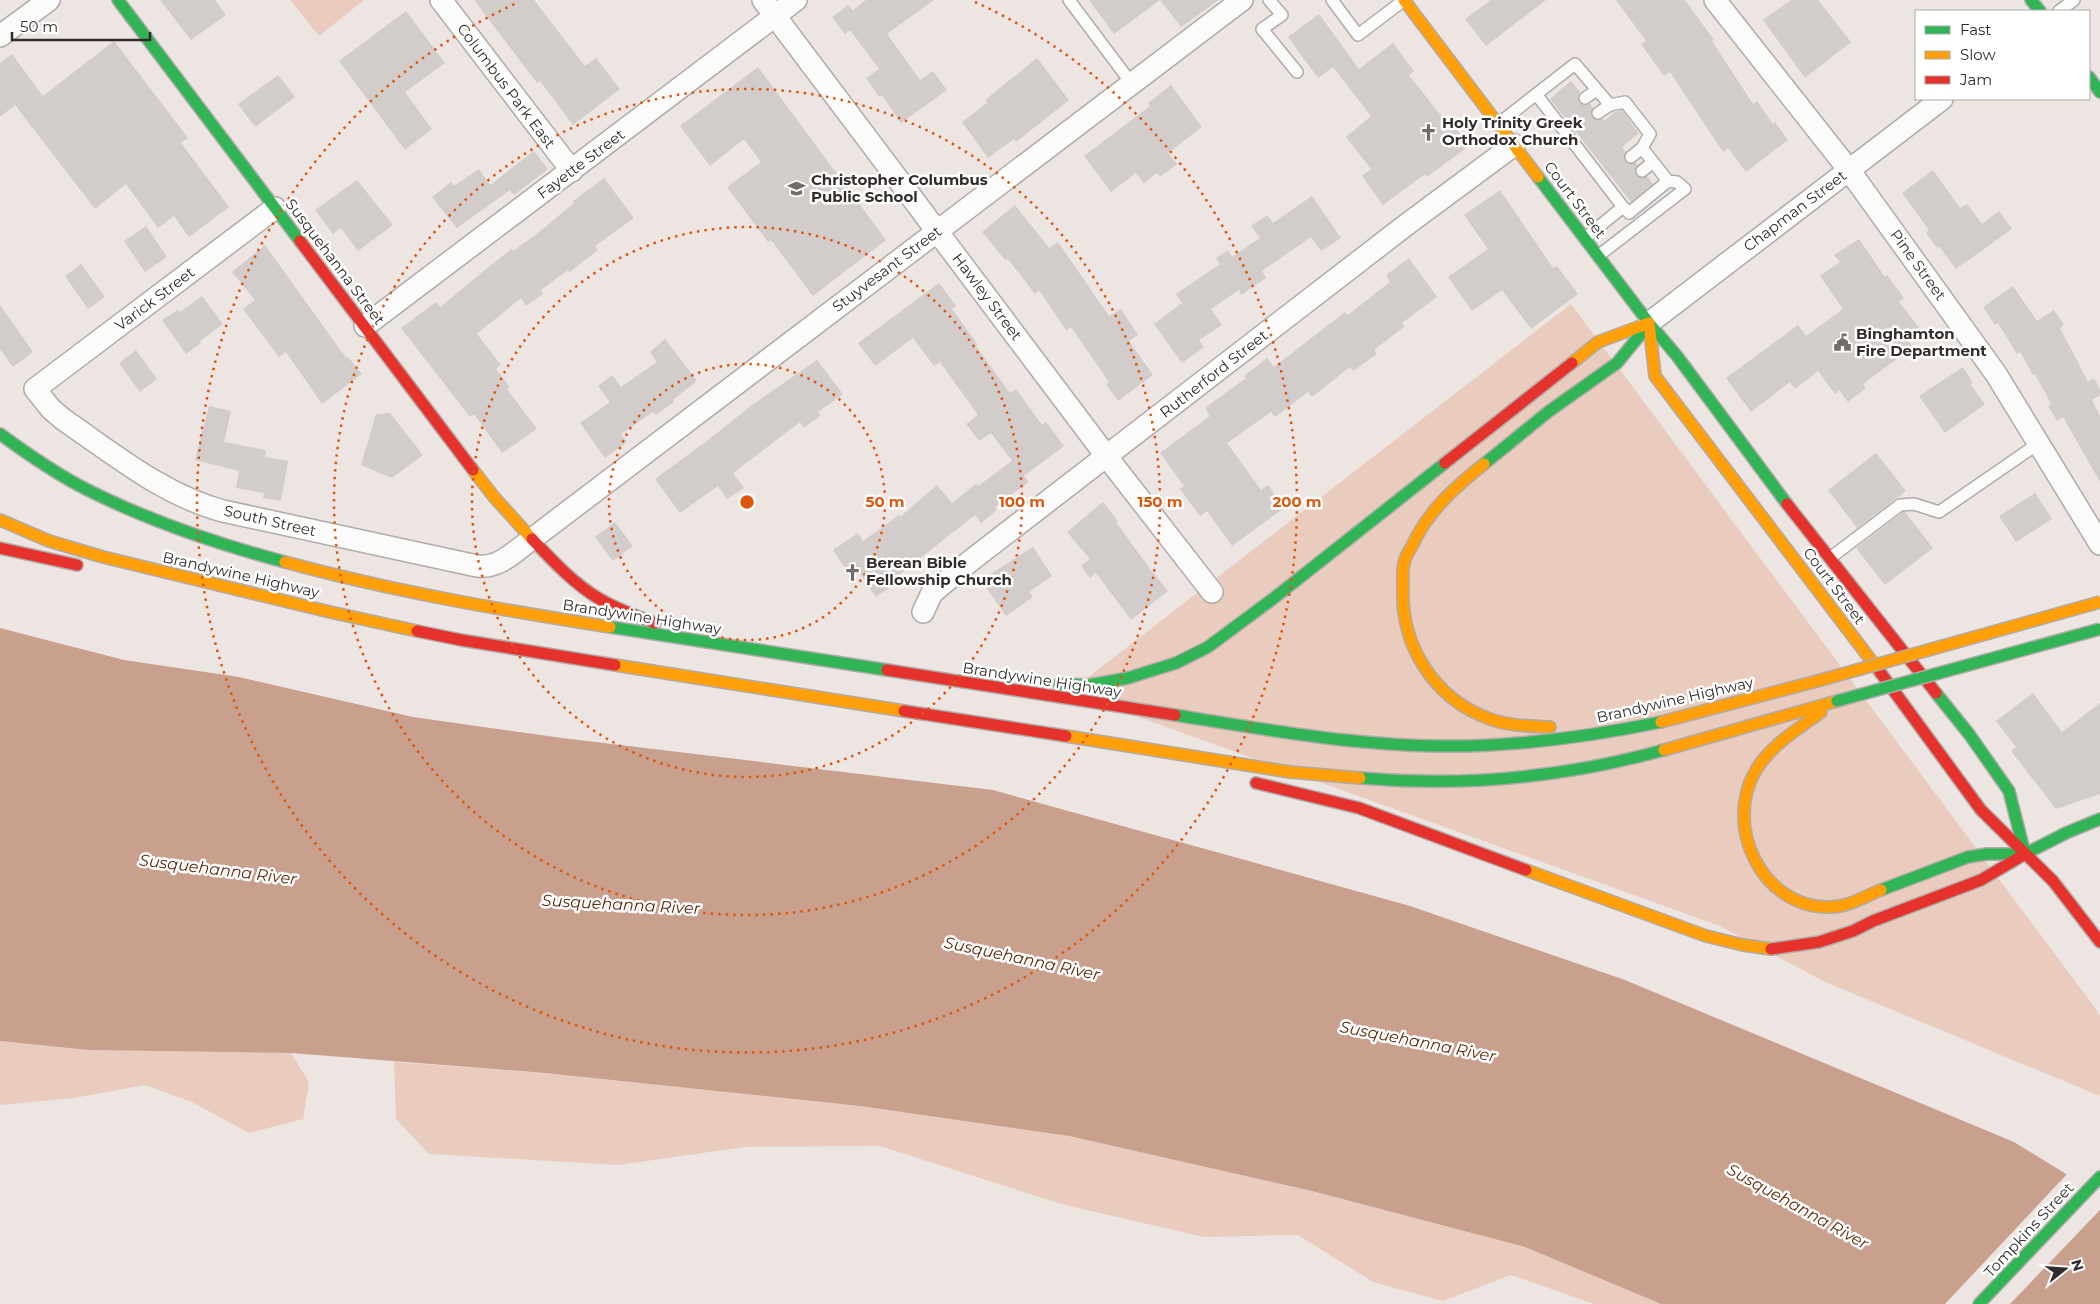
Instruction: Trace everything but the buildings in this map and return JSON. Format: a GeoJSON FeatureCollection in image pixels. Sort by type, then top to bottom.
{"type":"FeatureCollection","features":[{"type":"Feature","properties":{"kind":"main road","name":"Susquehanna Street"},"geometry":{"type":"LineString","coordinates":[[118,0],[494,496],[532,539],[574,582],[608,605],[676,630],[750,649]]}},
{"type":"Feature","properties":{"kind":"main road","name":"Court Street"},"geometry":{"type":"LineString","coordinates":[[1404,0],[1830,558],[1968,734],[2009,791],[2025,854]]}},
{"type":"Feature","properties":{"kind":"main road"},"geometry":{"type":"LineString","coordinates":[[2031,0],[2039,10]]}},
{"type":"Feature","properties":{"kind":"main road"},"geometry":{"type":"LineString","coordinates":[[2090,78],[2100,92]]}},
{"type":"Feature","properties":{"kind":"main road"},"geometry":{"type":"LineString","coordinates":[[926,677],[1089,685],[1128,678],[1176,663],[1208,646],[1274,598],[1598,342],[1650,323]]}},
{"type":"Feature","properties":{"kind":"main road"},"geometry":{"type":"LineString","coordinates":[[1650,323],[1617,363],[1548,412],[1453,489],[1432,511],[1420,528],[1404,563],[1402,613],[1415,653],[1430,678],[1458,704],[1490,719],[1519,726],[1575,726],[1707,710]]}},
{"type":"Feature","properties":{"kind":"main road","name":"Court Street"},"geometry":{"type":"LineString","coordinates":[[1650,323],[1655,376],[1862,648],[1981,810],[2054,881],[2100,942]]}},
{"type":"Feature","properties":{"kind":"main road","name":"Brandywine Highway"},"geometry":{"type":"LineString","coordinates":[[0,434],[36,460],[94,493],[165,525],[242,552],[438,598],[551,618],[1276,731],[1410,746],[1477,746],[1560,739],[1640,727],[1821,680],[2100,602]]}},
{"type":"Feature","properties":{"kind":"main road","name":"Brandywine Highway"},"geometry":{"type":"LineString","coordinates":[[0,520],[80,551],[330,612],[478,643],[1290,772],[1390,781],[1495,780],[1526,777],[1624,760],[2100,629]]}},
{"type":"Feature","properties":{"kind":"main road"},"geometry":{"type":"LineString","coordinates":[[0,548],[89,568]]}},
{"type":"Feature","properties":{"kind":"main road"},"geometry":{"type":"LineString","coordinates":[[127,575],[330,612]]}},
{"type":"Feature","properties":{"kind":"main road"},"geometry":{"type":"LineString","coordinates":[[1837,701],[1775,745],[1757,768],[1749,785],[1744,799],[1743,814],[1748,843],[1757,866],[1766,880],[1796,901],[1812,906],[1838,907],[1970,856],[2025,854]]}},
{"type":"Feature","properties":{"kind":"main road"},"geometry":{"type":"LineString","coordinates":[[1085,739],[1185,768]]}},
{"type":"Feature","properties":{"kind":"main road"},"geometry":{"type":"LineString","coordinates":[[1249,782],[1285,789],[1358,808],[1706,936],[1770,949],[1819,942],[1853,931],[1873,921],[1981,880],[2025,854],[2066,833],[2100,819]]}},
{"type":"Feature","properties":{"kind":"main road","name":"Tompkins Street"},"geometry":{"type":"LineString","coordinates":[[1979,1304],[2100,1177]]}},
{"type":"Feature","properties":{"kind":"street"},"geometry":{"type":"LineString","coordinates":[[0,36],[49,0]]}},
{"type":"Feature","properties":{"kind":"street","name":"Columbus Park East"},"geometry":{"type":"LineString","coordinates":[[441,0],[572,171]]}},
{"type":"Feature","properties":{"kind":"street","name":"Fayette Street"},"geometry":{"type":"LineString","coordinates":[[365,326],[572,171],[769,8],[796,0]]}},
{"type":"Feature","properties":{"kind":"street","name":"Stuyvesant Street"},"geometry":{"type":"LineString","coordinates":[[532,539],[1242,0]]}},
{"type":"Feature","properties":{"kind":"street","name":"Pine Street"},"geometry":{"type":"LineString","coordinates":[[1715,0],[1849,170],[1996,374],[2100,544]]}},
{"type":"Feature","properties":{"kind":"street","name":"Hawley Street"},"geometry":{"type":"LineString","coordinates":[[769,8],[1107,457],[1212,592]]}},
{"type":"Feature","properties":{"kind":"street","name":"Chapman Street"},"geometry":{"type":"LineString","coordinates":[[1650,323],[1941,100]]}},
{"type":"Feature","properties":{"kind":"street","name":"Rutherford Street"},"geometry":{"type":"LineString","coordinates":[[924,612],[932,593],[968,562],[1107,457],[1406,225],[1514,145]]}},
{"type":"Feature","properties":{"kind":"street","name":"Varick Street"},"geometry":{"type":"LineString","coordinates":[[35,389],[275,208]]}},
{"type":"Feature","properties":{"kind":"street","name":"South Street"},"geometry":{"type":"LineString","coordinates":[[35,389],[57,415],[146,475],[179,496],[212,508],[477,566],[499,563],[532,539]]}},
{"type":"Feature","properties":{"kind":"lane"},"geometry":{"type":"LineString","coordinates":[[1069,0],[1132,84]]}},
{"type":"Feature","properties":{"kind":"lane"},"geometry":{"type":"LineString","coordinates":[[1269,0],[1282,16],[1262,29],[1297,72]]}},
{"type":"Feature","properties":{"kind":"lane"},"geometry":{"type":"LineString","coordinates":[[1332,0],[1358,35],[1376,16],[1404,0]]}},
{"type":"Feature","properties":{"kind":"lane"},"geometry":{"type":"LineString","coordinates":[[2060,10],[2074,0]]}},
{"type":"Feature","properties":{"kind":"lane"},"geometry":{"type":"LineString","coordinates":[[1498,124],[1575,64],[1610,105]]}},
{"type":"Feature","properties":{"kind":"lane"},"geometry":{"type":"LineString","coordinates":[[1585,98],[1597,90]]}},
{"type":"Feature","properties":{"kind":"lane"},"geometry":{"type":"LineString","coordinates":[[1536,94],[1558,118],[1617,192],[1623,207],[1629,214],[1668,181],[1678,182],[1685,189],[1598,256]]}},
{"type":"Feature","properties":{"kind":"lane"},"geometry":{"type":"LineString","coordinates":[[1598,113],[1610,105],[1625,102],[1650,134],[1642,148],[1631,157]]}},
{"type":"Feature","properties":{"kind":"lane"},"geometry":{"type":"LineString","coordinates":[[1642,148],[1668,181]]}},
{"type":"Feature","properties":{"kind":"lane"},"geometry":{"type":"LineString","coordinates":[[1642,171],[1653,162]]}},
{"type":"Feature","properties":{"kind":"lane"},"geometry":{"type":"LineString","coordinates":[[1585,238],[1623,207]]}},
{"type":"Feature","properties":{"kind":"lane"},"geometry":{"type":"LineString","coordinates":[[1830,558],[1900,505],[1914,504],[1939,512],[2039,443]]}},
{"type":"Feature","properties":{"kind":"shaded area"},"geometry":{"type":"Polygon","coordinates":[[[290,0],[364,0],[319,36],[290,0]]]}},
{"type":"Feature","properties":{"kind":"shaded area"},"geometry":{"type":"Polygon","coordinates":[[[1571,304],[2095,1008],[2100,1016],[2100,1096],[1825,982],[1720,926],[1069,692],[1571,304]]]}},
{"type":"Feature","properties":{"kind":"shaded area"},"geometry":{"type":"Polygon","coordinates":[[[0,1041],[88,1050],[291,1053],[309,1082],[303,1119],[249,1133],[192,1102],[145,1085],[74,1098],[0,1105],[0,1041]]]}},
{"type":"Feature","properties":{"kind":"shaded area"},"geometry":{"type":"Polygon","coordinates":[[[394,1062],[545,1073],[860,1106],[1069,1136],[1312,1191],[1525,1247],[1661,1304],[1594,1304],[1511,1275],[1443,1301],[1373,1282],[1298,1235],[1204,1237],[1061,1204],[880,1146],[745,1147],[618,1165],[429,1154],[396,1119],[394,1062]]]}},
{"type":"Feature","properties":{"kind":"water","name":"Susquehanna River"},"geometry":{"type":"Polygon","coordinates":[[[0,628],[124,660],[239,677],[413,717],[562,738],[993,790],[1410,906],[1625,980],[2014,1142],[2100,1195],[2100,1304],[1661,1304],[1525,1247],[1312,1191],[1069,1136],[860,1106],[545,1073],[291,1053],[88,1050],[0,1041],[0,628]]]}},
{"type":"Feature","properties":{"kind":"pier"},"geometry":{"type":"Polygon","coordinates":[[[2068,1173],[2100,1192],[2100,1210],[2010,1304],[1945,1304],[2068,1173]]]}},
{"type":"Feature","properties":{"kind":"traffic: fast"},"geometry":{"type":"LineString","coordinates":[[118,0],[300,241]]}},
{"type":"Feature","properties":{"kind":"traffic: fast"},"geometry":{"type":"LineString","coordinates":[[2031,0],[2039,10]]}},
{"type":"Feature","properties":{"kind":"traffic: fast"},"geometry":{"type":"LineString","coordinates":[[2090,78],[2100,92]]}},
{"type":"Feature","properties":{"kind":"traffic: fast"},"geometry":{"type":"LineString","coordinates":[[1538,177],[1649,323],[1677,356],[1787,504]]}},
{"type":"Feature","properties":{"kind":"traffic: fast"},"geometry":{"type":"LineString","coordinates":[[1484,464],[1548,412],[1617,363],[1649,324]]}},
{"type":"Feature","properties":{"kind":"traffic: fast"},"geometry":{"type":"LineString","coordinates":[[0,434],[39,462],[129,510],[206,539],[285,562]]}},
{"type":"Feature","properties":{"kind":"traffic: fast"},"geometry":{"type":"LineString","coordinates":[[1059,684],[1089,685],[1128,678],[1176,663],[1208,647],[1274,598],[1445,463]]}},
{"type":"Feature","properties":{"kind":"traffic: fast"},"geometry":{"type":"LineString","coordinates":[[610,627],[887,670]]}},
{"type":"Feature","properties":{"kind":"traffic: fast"},"geometry":{"type":"LineString","coordinates":[[1837,701],[2100,629]]}},
{"type":"Feature","properties":{"kind":"traffic: fast"},"geometry":{"type":"LineString","coordinates":[[1936,693],[1969,734],[2009,791],[2025,854]]}},
{"type":"Feature","properties":{"kind":"traffic: fast"},"geometry":{"type":"LineString","coordinates":[[1175,715],[1273,731],[1372,743],[1439,746],[1495,745],[1551,740],[1661,722]]}},
{"type":"Feature","properties":{"kind":"traffic: fast"},"geometry":{"type":"LineString","coordinates":[[1360,778],[1437,781],[1514,778],[1590,767],[1664,750]]}},
{"type":"Feature","properties":{"kind":"traffic: fast"},"geometry":{"type":"LineString","coordinates":[[2025,854],[2066,833],[2100,819]]}},
{"type":"Feature","properties":{"kind":"traffic: fast"},"geometry":{"type":"LineString","coordinates":[[1881,890],[1968,857],[1987,854],[2021,854]]}},
{"type":"Feature","properties":{"kind":"traffic: fast"},"geometry":{"type":"LineString","coordinates":[[1979,1304],[2100,1177]]}},
{"type":"Feature","properties":{"kind":"traffic: slow"},"geometry":{"type":"LineString","coordinates":[[1404,0],[1538,177]]}},
{"type":"Feature","properties":{"kind":"traffic: slow"},"geometry":{"type":"LineString","coordinates":[[1649,323],[1655,376],[1880,672]]}},
{"type":"Feature","properties":{"kind":"traffic: slow"},"geometry":{"type":"LineString","coordinates":[[1572,363],[1598,342],[1649,323]]}},
{"type":"Feature","properties":{"kind":"traffic: slow"},"geometry":{"type":"LineString","coordinates":[[1484,464],[1452,491],[1434,511],[1418,533],[1406,556],[1403,566],[1403,577],[1407,629],[1414,649],[1424,667],[1437,684],[1452,698],[1470,710],[1490,719],[1505,723],[1550,727]]}},
{"type":"Feature","properties":{"kind":"traffic: slow"},"geometry":{"type":"LineString","coordinates":[[473,470],[494,497],[532,539]]}},
{"type":"Feature","properties":{"kind":"traffic: slow"},"geometry":{"type":"LineString","coordinates":[[0,520],[49,541],[103,557],[417,631]]}},
{"type":"Feature","properties":{"kind":"traffic: slow"},"geometry":{"type":"LineString","coordinates":[[285,562],[447,599],[610,627]]}},
{"type":"Feature","properties":{"kind":"traffic: slow"},"geometry":{"type":"LineString","coordinates":[[1821,680],[2100,602]]}},
{"type":"Feature","properties":{"kind":"traffic: slow"},"geometry":{"type":"LineString","coordinates":[[615,665],[904,711]]}},
{"type":"Feature","properties":{"kind":"traffic: slow"},"geometry":{"type":"LineString","coordinates":[[1661,722],[1821,680]]}},
{"type":"Feature","properties":{"kind":"traffic: slow"},"geometry":{"type":"LineString","coordinates":[[1664,750],[1837,701]]}},
{"type":"Feature","properties":{"kind":"traffic: slow"},"geometry":{"type":"LineString","coordinates":[[1821,712],[1777,745],[1756,770],[1747,792],[1744,814],[1747,837],[1754,859],[1767,878],[1783,893],[1804,903],[1827,907],[1841,906],[1881,890]]}},
{"type":"Feature","properties":{"kind":"traffic: slow"},"geometry":{"type":"LineString","coordinates":[[1066,736],[1290,772],[1360,778]]}},
{"type":"Feature","properties":{"kind":"traffic: slow"},"geometry":{"type":"LineString","coordinates":[[1526,870],[1706,936],[1743,945],[1771,949]]}},
{"type":"Feature","properties":{"kind":"traffic: jam"},"geometry":{"type":"LineString","coordinates":[[300,241],[473,470]]}},
{"type":"Feature","properties":{"kind":"traffic: jam"},"geometry":{"type":"LineString","coordinates":[[1445,463],[1572,363]]}},
{"type":"Feature","properties":{"kind":"traffic: jam"},"geometry":{"type":"LineString","coordinates":[[1787,504],[1936,693]]}},
{"type":"Feature","properties":{"kind":"traffic: jam"},"geometry":{"type":"LineString","coordinates":[[532,539],[563,571],[589,592],[619,609],[655,623]]}},
{"type":"Feature","properties":{"kind":"traffic: jam"},"geometry":{"type":"LineString","coordinates":[[0,548],[77,565]]}},
{"type":"Feature","properties":{"kind":"traffic: jam"},"geometry":{"type":"LineString","coordinates":[[417,631],[615,665]]}},
{"type":"Feature","properties":{"kind":"traffic: jam"},"geometry":{"type":"LineString","coordinates":[[887,670],[1175,715]]}},
{"type":"Feature","properties":{"kind":"traffic: jam"},"geometry":{"type":"LineString","coordinates":[[1880,672],[1981,810],[2053,881],[2100,942]]}},
{"type":"Feature","properties":{"kind":"traffic: jam"},"geometry":{"type":"LineString","coordinates":[[904,711],[1066,736]]}},
{"type":"Feature","properties":{"kind":"traffic: jam"},"geometry":{"type":"LineString","coordinates":[[1256,783],[1359,808],[1526,870]]}},
{"type":"Feature","properties":{"kind":"traffic: jam"},"geometry":{"type":"LineString","coordinates":[[1771,949],[1819,942],[1853,931],[1873,921],[1981,880],[2025,854]]}},
{"type":"Feature","properties":{"kind":"place","name":"Holy Trinity Greek Orthodox Church"},"geometry":{"type":"Point","coordinates":[1428,132]}},
{"type":"Feature","properties":{"kind":"place","name":"Christopher Columbus Public School"},"geometry":{"type":"Point","coordinates":[797,189]}},
{"type":"Feature","properties":{"kind":"place","name":"Binghamton Fire Department"},"geometry":{"type":"Point","coordinates":[1842,343]}},
{"type":"Feature","properties":{"kind":"place","name":"Berean Bible Fellowship Church"},"geometry":{"type":"Point","coordinates":[852,572]}}]}
